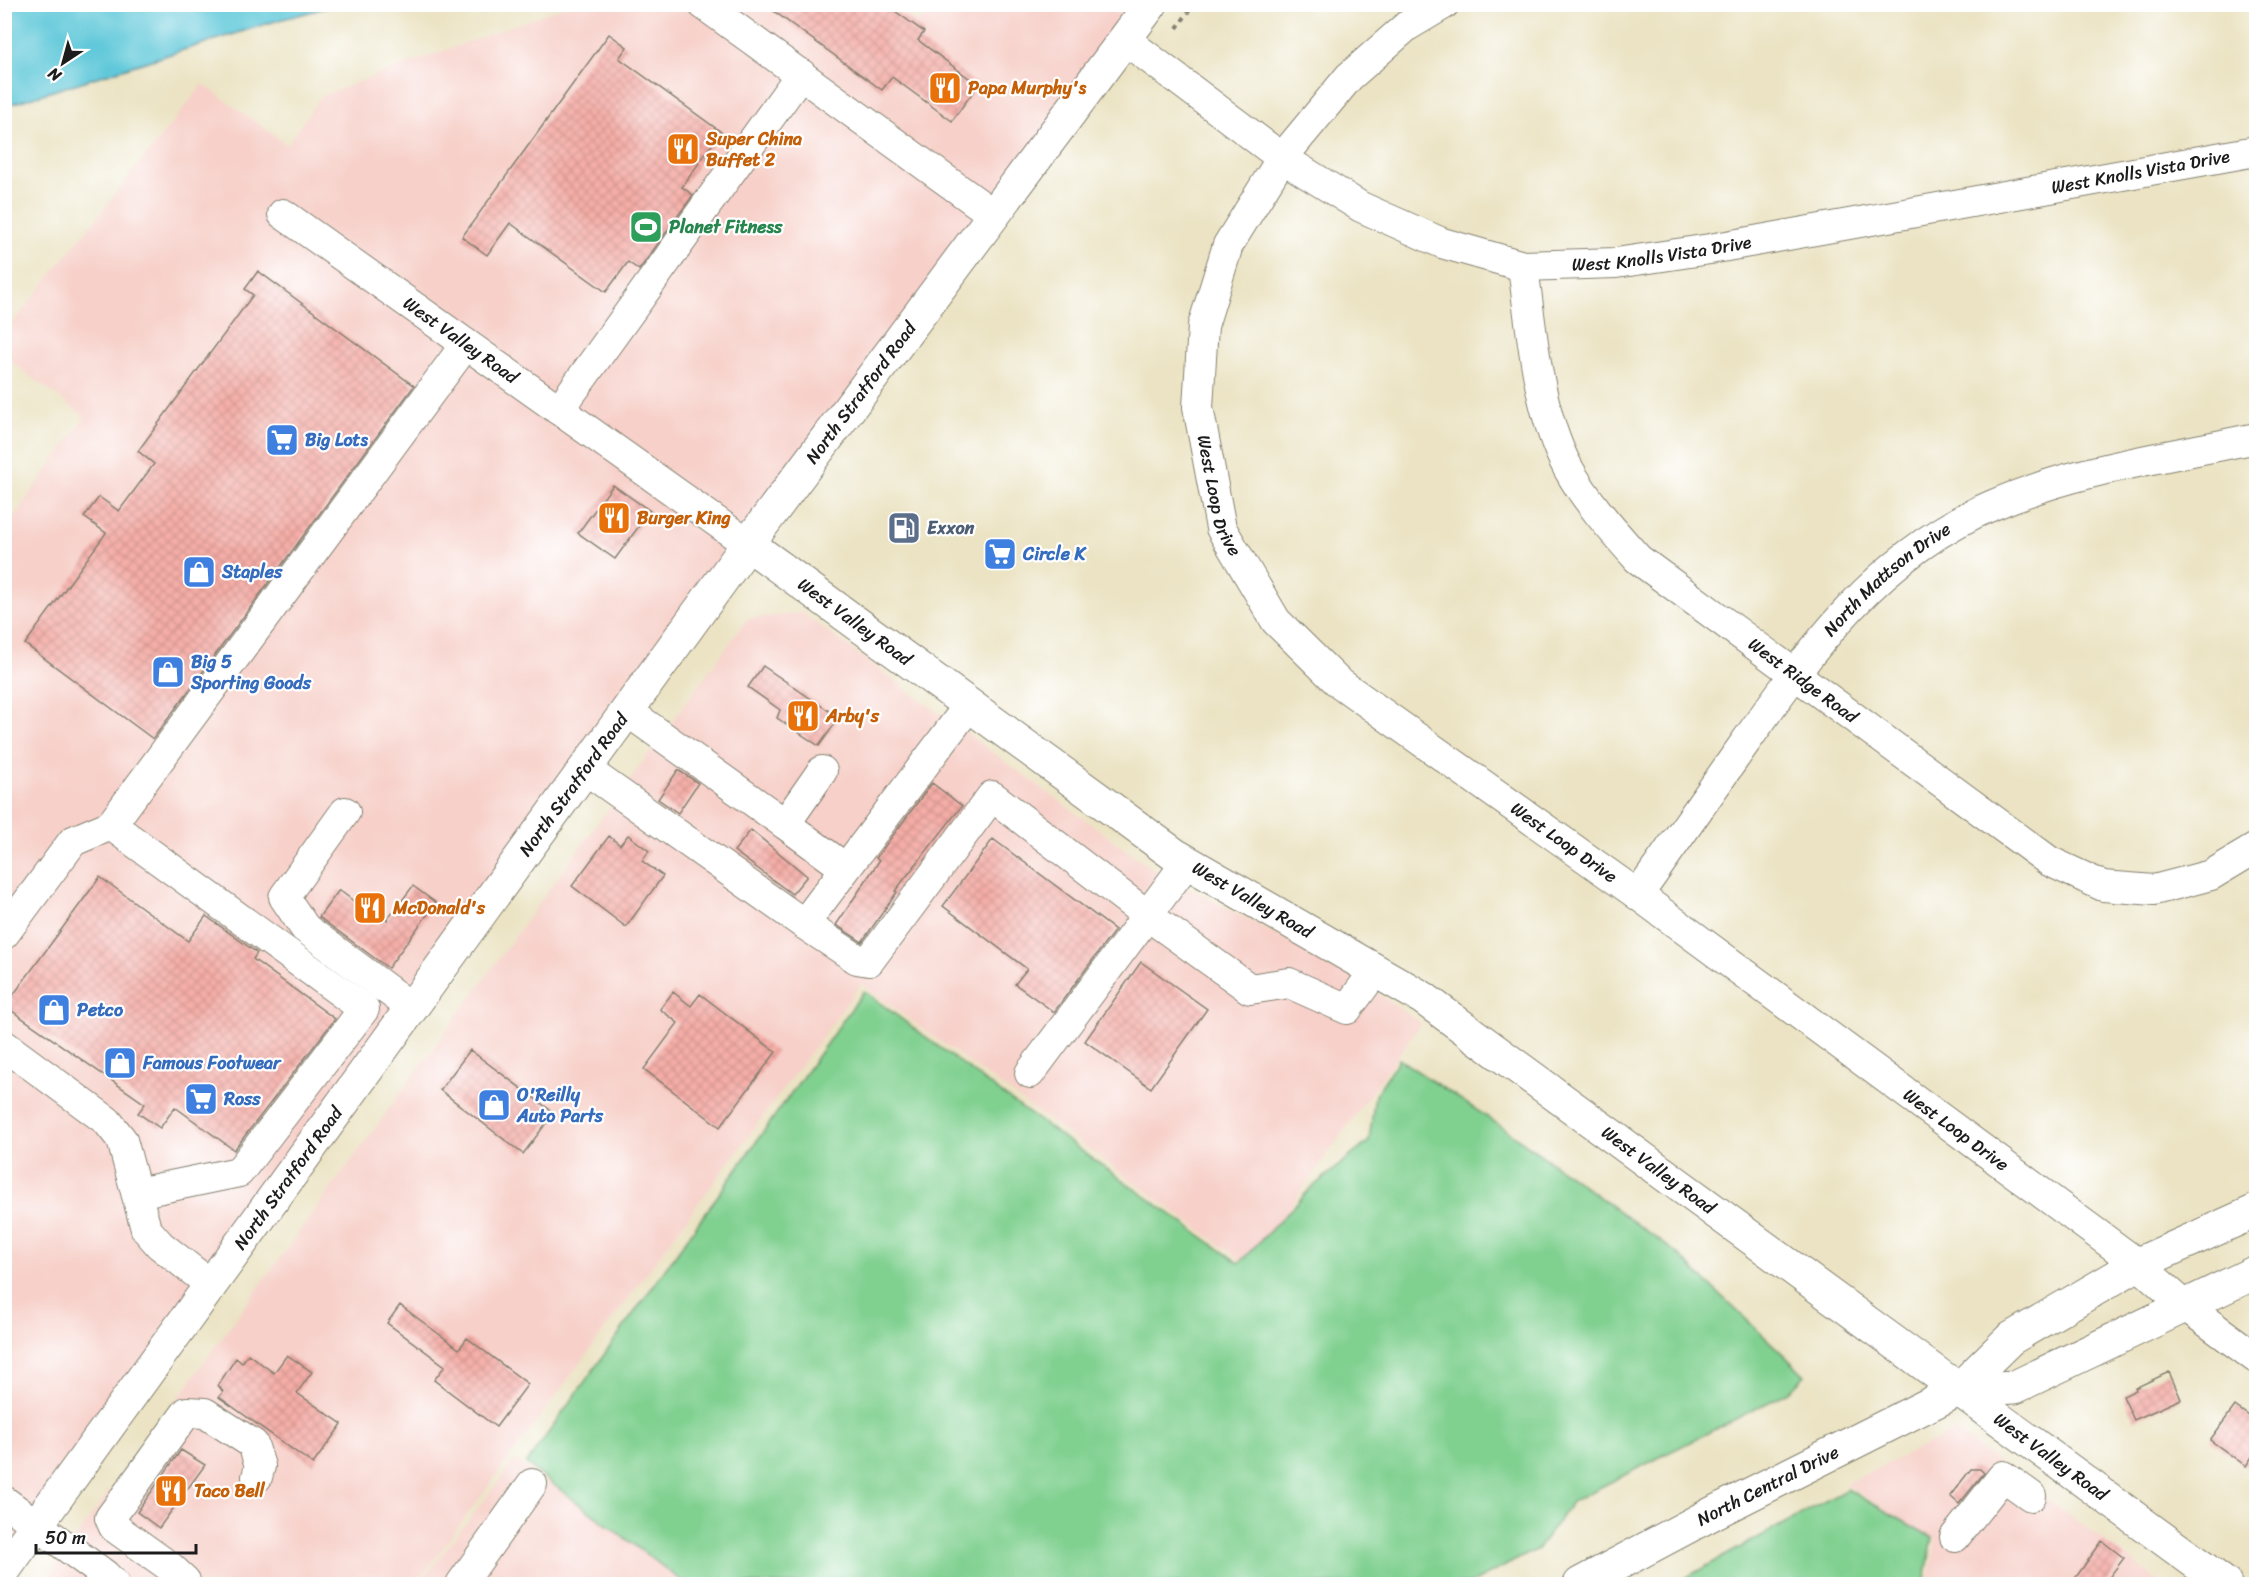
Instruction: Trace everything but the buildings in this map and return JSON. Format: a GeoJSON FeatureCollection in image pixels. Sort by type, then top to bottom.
{"type":"FeatureCollection","features":[{"type":"Feature","properties":{"kind":"main road","name":"North Stratford Road"},"geometry":{"type":"LineString","coordinates":[[4,1570],[748,544],[1151,4]]}},
{"type":"Feature","properties":{"kind":"main road","name":"West Valley Road"},"geometry":{"type":"LineString","coordinates":[[748,544],[1187,862],[1423,998],[2225,1584]]}},
{"type":"Feature","properties":{"kind":"main road","name":"North Central Drive"},"geometry":{"type":"LineString","coordinates":[[1580,1584],[1717,1511],[1958,1390],[2010,1339],[2138,1264],[2256,1211]]}},
{"type":"Feature","properties":{"kind":"main road","name":"North Central Drive"},"geometry":{"type":"LineString","coordinates":[[1958,1390],[2015,1387],[2256,1272]]}},
{"type":"Feature","properties":{"kind":"street"},"geometry":{"type":"LineString","coordinates":[[703,4],[994,215]]}},
{"type":"Feature","properties":{"kind":"street","name":"West Loop Drive"},"geometry":{"type":"LineString","coordinates":[[1444,4],[1407,26],[1349,77],[1282,158],[1228,245],[1203,326],[1198,407],[1221,528],[1276,621],[1337,681],[1638,895],[2138,1264],[2184,1305],[2256,1358]]}},
{"type":"Feature","properties":{"kind":"street","name":"West Knolls Vista Drive"},"geometry":{"type":"LineString","coordinates":[[1124,39],[1282,158],[1361,207],[1442,243],[1523,266],[1616,263],[1710,249],[2256,151]]}},
{"type":"Feature","properties":{"kind":"street"},"geometry":{"type":"LineString","coordinates":[[559,410],[801,74]]}},
{"type":"Feature","properties":{"kind":"street","name":"West Valley Road"},"geometry":{"type":"LineString","coordinates":[[283,214],[748,544]]}},
{"type":"Feature","properties":{"kind":"street","name":"West Ridge Road"},"geometry":{"type":"LineString","coordinates":[[1523,266],[1532,335],[1549,421],[1568,467],[1602,517],[1638,559],[2049,861],[2103,886],[2154,890],[2211,875],[2256,848]]}},
{"type":"Feature","properties":{"kind":"street"},"geometry":{"type":"LineString","coordinates":[[4,934],[74,841],[111,825],[466,344]]}},
{"type":"Feature","properties":{"kind":"street","name":"North Mattson Drive"},"geometry":{"type":"LineString","coordinates":[[1638,895],[1794,674],[1858,597],[1926,539],[1992,505],[2060,480],[2256,438]]}},
{"type":"Feature","properties":{"kind":"street"},"geometry":{"type":"LineString","coordinates":[[804,924],[970,704]]}},
{"type":"Feature","properties":{"kind":"street"},"geometry":{"type":"LineString","coordinates":[[627,711],[845,868]]}},
{"type":"Feature","properties":{"kind":"street"},"geometry":{"type":"LineString","coordinates":[[585,769],[857,959],[868,961],[992,796],[1147,915],[1250,990],[1289,983],[1347,1009],[1375,971]]}},
{"type":"Feature","properties":{"kind":"street"},"geometry":{"type":"LineString","coordinates":[[785,824],[822,771]]}},
{"type":"Feature","properties":{"kind":"street"},"geometry":{"type":"LineString","coordinates":[[345,812],[284,897],[305,928],[412,1008]]}},
{"type":"Feature","properties":{"kind":"street"},"geometry":{"type":"LineString","coordinates":[[111,825],[364,1009],[239,1172],[136,1193]]}},
{"type":"Feature","properties":{"kind":"street"},"geometry":{"type":"LineString","coordinates":[[1030,1072],[1187,862]]}},
{"type":"Feature","properties":{"kind":"street"},"geometry":{"type":"LineString","coordinates":[[4,1045],[107,1121],[122,1140],[146,1229],[160,1245],[211,1285]]}},
{"type":"Feature","properties":{"kind":"street"},"geometry":{"type":"LineString","coordinates":[[185,1581],[170,1567],[114,1527],[110,1518],[187,1412],[205,1413],[253,1444],[260,1466],[257,1477]]}},
{"type":"Feature","properties":{"kind":"street"},"geometry":{"type":"LineString","coordinates":[[1955,1537],[2003,1476],[2031,1496]]}},
{"type":"Feature","properties":{"kind":"street"},"geometry":{"type":"LineString","coordinates":[[461,1584],[532,1484]]}},
{"type":"Feature","properties":{"kind":"street"},"geometry":{"type":"LineString","coordinates":[[4,1501],[38,1524],[114,1584]]}},
{"type":"Feature","properties":{"kind":"path"},"geometry":{"type":"LineString","coordinates":[[1177,28],[1194,4]]}},
{"type":"Feature","properties":{"kind":"shaded area"},"geometry":{"type":"Polygon","coordinates":[[[569,5],[893,5],[918,23],[932,5],[1158,5],[5,1570],[5,529],[85,417],[5,357],[5,333],[203,84],[287,145],[321,96],[569,5]]]}},
{"type":"Feature","properties":{"kind":"shaded area"},"geometry":{"type":"Polygon","coordinates":[[[802,613],[1151,868],[1335,965],[1421,1023],[1248,1265],[861,984],[416,1584],[42,1584],[747,619],[802,613]]]}},
{"type":"Feature","properties":{"kind":"shaded area"},"geometry":{"type":"Polygon","coordinates":[[[1955,1431],[2163,1584],[1928,1584],[1936,1540],[1845,1484],[1955,1431]]]}},
{"type":"Feature","properties":{"kind":"shaded area"},"geometry":{"type":"Polygon","coordinates":[[[515,1460],[693,1584],[419,1584],[515,1460]]]}},
{"type":"Feature","properties":{"kind":"green space"},"geometry":{"type":"Polygon","coordinates":[[[864,991],[1009,1099],[1239,1263],[1311,1188],[1369,1141],[1375,1095],[1399,1059],[1498,1124],[1674,1251],[1805,1375],[1789,1392],[1573,1501],[1538,1549],[1470,1584],[686,1584],[526,1464],[864,991]]]}},
{"type":"Feature","properties":{"kind":"green space"},"geometry":{"type":"Polygon","coordinates":[[[1847,1489],[1933,1538],[1924,1584],[1674,1584],[1847,1489]]]}},
{"type":"Feature","properties":{"kind":"water"},"geometry":{"type":"Polygon","coordinates":[[[5,4],[338,5],[279,20],[5,106],[5,4]]]}},
{"type":"Feature","properties":{"kind":"place","name":"Papa Murphy's"},"geometry":{"type":"Point","coordinates":[945,88]}},
{"type":"Feature","properties":{"kind":"place","name":"Super China Buffet 2"},"geometry":{"type":"Point","coordinates":[683,149]}},
{"type":"Feature","properties":{"kind":"place","name":"Planet Fitness"},"geometry":{"type":"Point","coordinates":[646,227]}},
{"type":"Feature","properties":{"kind":"place","name":"Big Lots"},"geometry":{"type":"Point","coordinates":[282,440]}},
{"type":"Feature","properties":{"kind":"place","name":"Burger King"},"geometry":{"type":"Point","coordinates":[614,518]}},
{"type":"Feature","properties":{"kind":"place","name":"Exxon"},"geometry":{"type":"Point","coordinates":[904,528]}},
{"type":"Feature","properties":{"kind":"place","name":"Circle K"},"geometry":{"type":"Point","coordinates":[1000,554]}},
{"type":"Feature","properties":{"kind":"place","name":"Staples"},"geometry":{"type":"Point","coordinates":[199,572]}},
{"type":"Feature","properties":{"kind":"place","name":"Big 5 Sporting Goods"},"geometry":{"type":"Point","coordinates":[168,672]}},
{"type":"Feature","properties":{"kind":"place","name":"Arby's"},"geometry":{"type":"Point","coordinates":[803,716]}},
{"type":"Feature","properties":{"kind":"place","name":"McDonald's"},"geometry":{"type":"Point","coordinates":[370,908]}},
{"type":"Feature","properties":{"kind":"place","name":"Petco"},"geometry":{"type":"Point","coordinates":[54,1010]}},
{"type":"Feature","properties":{"kind":"place","name":"Famous Footwear"},"geometry":{"type":"Point","coordinates":[120,1063]}},
{"type":"Feature","properties":{"kind":"place","name":"Ross"},"geometry":{"type":"Point","coordinates":[201,1099]}},
{"type":"Feature","properties":{"kind":"place","name":"O'Reilly Auto Parts"},"geometry":{"type":"Point","coordinates":[494,1105]}},
{"type":"Feature","properties":{"kind":"place","name":"Taco Bell"},"geometry":{"type":"Point","coordinates":[171,1491]}}]}
